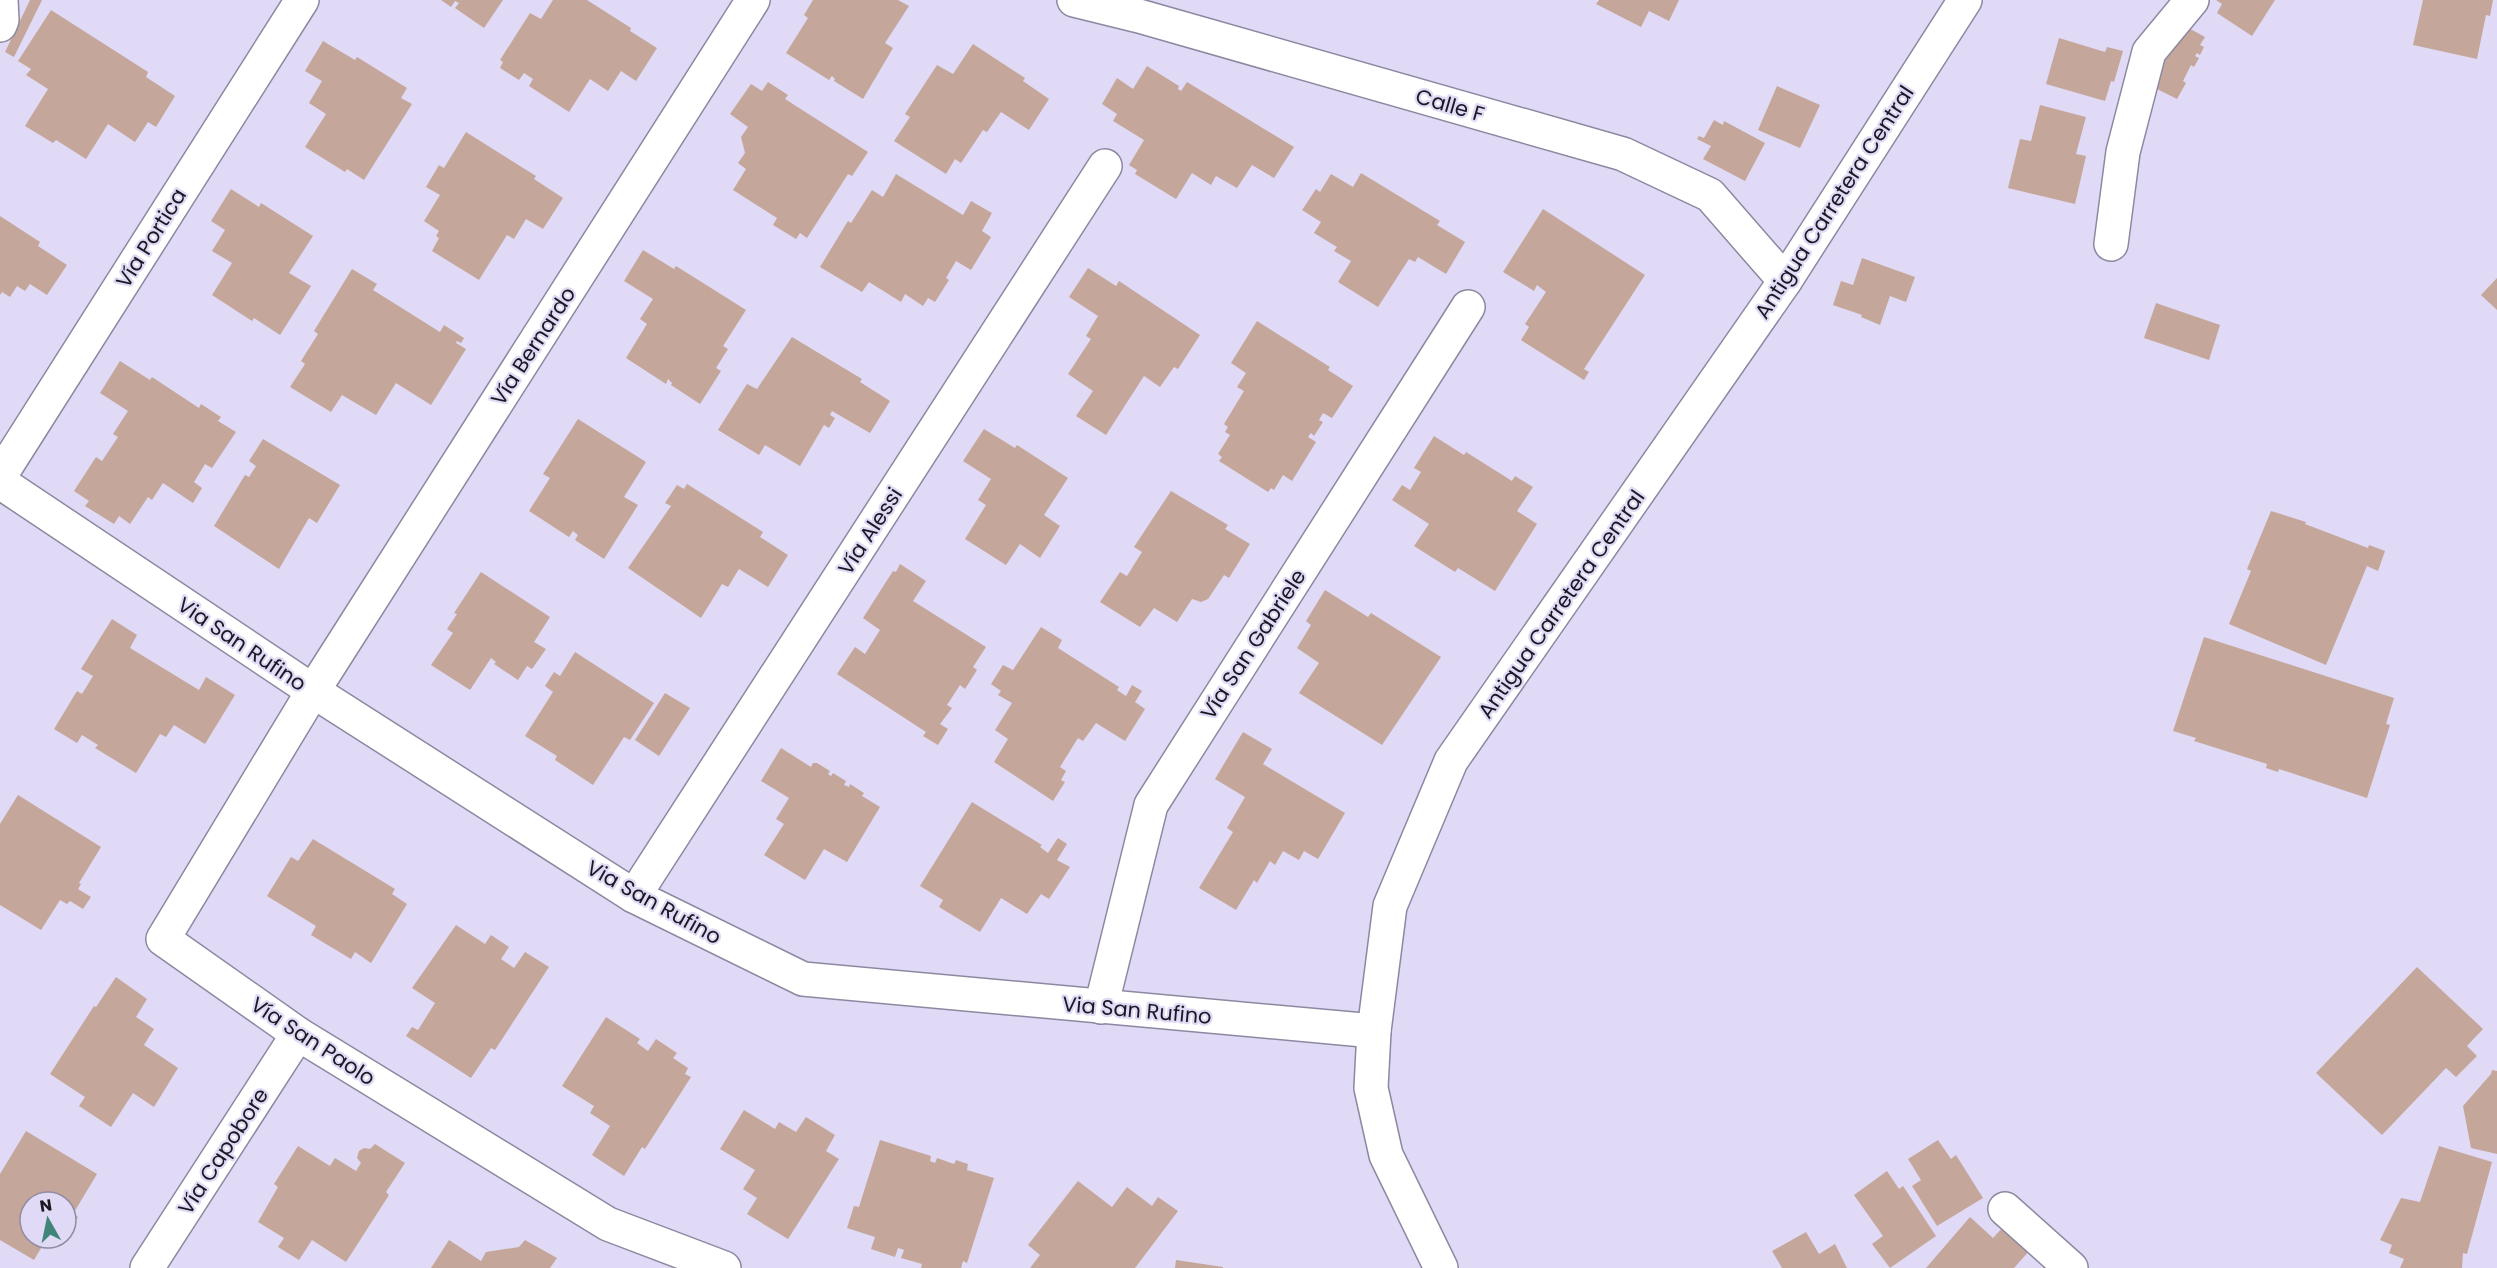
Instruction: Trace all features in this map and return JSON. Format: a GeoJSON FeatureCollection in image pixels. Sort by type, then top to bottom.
{"type":"FeatureCollection","features":[{"type":"Feature","properties":{"kind":"street"},"geometry":{"type":"LineString","coordinates":[[0,25],[1,0]]}},
{"type":"Feature","properties":{"kind":"street","name":"Vía Portica"},"geometry":{"type":"LineString","coordinates":[[0,476],[302,0]]}},
{"type":"Feature","properties":{"kind":"street","name":"Vía Bernardo"},"geometry":{"type":"LineString","coordinates":[[313,691],[753,0]]}},
{"type":"Feature","properties":{"kind":"street","name":"Calle F"},"geometry":{"type":"LineString","coordinates":[[1074,0],[1142,8],[1623,154],[1710,195],[1785,281]]}},
{"type":"Feature","properties":{"kind":"street","name":"Antigua Carretera Central"},"geometry":{"type":"LineString","coordinates":[[1441,1268],[1386,1155],[1371,1088],[1374,1030],[1390,906],[1451,761],[1785,281],[1965,0]]}},
{"type":"Feature","properties":{"kind":"street"},"geometry":{"type":"LineString","coordinates":[[2111,244],[2123,152],[2150,52],[2192,0]]}},
{"type":"Feature","properties":{"kind":"street","name":"Vía Alessi"},"geometry":{"type":"LineString","coordinates":[[634,896],[1105,165]]}},
{"type":"Feature","properties":{"kind":"street","name":"Vía San Gabriele"},"geometry":{"type":"LineString","coordinates":[[1101,1006],[1151,805],[1468,307]]}},
{"type":"Feature","properties":{"kind":"street","name":"Via San Rufino"},"geometry":{"type":"LineString","coordinates":[[0,482],[313,691],[634,896],[804,979],[1374,1030]]}},
{"type":"Feature","properties":{"kind":"street","name":"Vía San Paolo"},"geometry":{"type":"LineString","coordinates":[[313,691],[163,939],[298,1034],[608,1224],[724,1268]]}},
{"type":"Feature","properties":{"kind":"street","name":"Vía Capobore"},"geometry":{"type":"LineString","coordinates":[[147,1268],[298,1034]]}},
{"type":"Feature","properties":{"kind":"street"},"geometry":{"type":"LineString","coordinates":[[2005,1209],[2061,1264]]}},
{"type":"Feature","properties":{"kind":"building"},"geometry":{"type":"Polygon","coordinates":[[[30,0],[42,0],[14,57],[5,52],[30,0]]]}},
{"type":"Feature","properties":{"kind":"building"},"geometry":{"type":"Polygon","coordinates":[[[441,0],[503,0],[484,28],[455,8],[459,3],[455,1],[451,7],[441,0]]]}},
{"type":"Feature","properties":{"kind":"building"},"geometry":{"type":"Polygon","coordinates":[[[553,0],[587,0],[657,48],[636,81],[621,71],[608,91],[590,79],[569,112],[529,86],[533,79],[524,73],[519,80],[500,68],[503,62],[500,60],[530,13],[541,19],[553,0]]]}},
{"type":"Feature","properties":{"kind":"building"},"geometry":{"type":"Polygon","coordinates":[[[813,0],[898,0],[909,6],[885,43],[893,48],[863,99],[834,81],[832,76],[829,80],[786,53],[808,18],[804,15],[813,0]]]}},
{"type":"Feature","properties":{"kind":"building"},"geometry":{"type":"Polygon","coordinates":[[[1599,0],[1679,0],[1669,21],[1649,11],[1641,27],[1596,4],[1599,0]]]}},
{"type":"Feature","properties":{"kind":"building"},"geometry":{"type":"Polygon","coordinates":[[[2216,0],[2275,0],[2252,36],[2217,13],[2222,4],[2216,0]]]}},
{"type":"Feature","properties":{"kind":"building"},"geometry":{"type":"Polygon","coordinates":[[[2423,0],[2493,0],[2490,16],[2486,15],[2477,59],[2413,45],[2423,0]]]}},
{"type":"Feature","properties":{"kind":"building"},"geometry":{"type":"Polygon","coordinates":[[[51,10],[148,72],[146,77],[175,96],[156,127],[148,122],[135,142],[108,124],[86,159],[56,140],[53,143],[25,126],[48,89],[26,75],[31,69],[18,61],[51,10]]]}},
{"type":"Feature","properties":{"kind":"building"},"geometry":{"type":"Polygon","coordinates":[[[2181,24],[2205,37],[2200,45],[2204,47],[2200,55],[2197,53],[2195,56],[2199,58],[2194,67],[2191,65],[2183,81],[2186,83],[2177,99],[2149,85],[2181,24]]]}},
{"type":"Feature","properties":{"kind":"building"},"geometry":{"type":"Polygon","coordinates":[[[2059,38],[2105,52],[2107,47],[2123,51],[2114,82],[2111,81],[2105,101],[2046,84],[2059,38]]]}},
{"type":"Feature","properties":{"kind":"building"},"geometry":{"type":"Polygon","coordinates":[[[323,41],[355,60],[357,57],[407,88],[401,98],[412,104],[364,180],[347,169],[345,172],[305,147],[326,114],[309,103],[322,81],[305,71],[323,41]]]}},
{"type":"Feature","properties":{"kind":"building"},"geometry":{"type":"Polygon","coordinates":[[[973,44],[1025,78],[1023,81],[1049,99],[1029,130],[1001,112],[987,132],[983,130],[961,163],[955,159],[946,174],[894,141],[910,117],[905,114],[937,65],[953,74],[973,44]]]}},
{"type":"Feature","properties":{"kind":"building"},"geometry":{"type":"Polygon","coordinates":[[[1147,66],[1179,86],[1178,89],[1181,91],[1187,82],[1294,147],[1274,178],[1252,165],[1237,188],[1216,176],[1211,185],[1192,173],[1176,199],[1135,174],[1137,170],[1129,165],[1144,140],[1113,121],[1117,114],[1102,104],[1117,78],[1133,89],[1147,66]]]}},
{"type":"Feature","properties":{"kind":"building"},"geometry":{"type":"Polygon","coordinates":[[[768,82],[788,95],[785,99],[868,152],[852,176],[848,174],[807,238],[800,233],[796,239],[773,225],[777,218],[733,190],[746,169],[738,163],[745,153],[741,137],[748,127],[730,114],[751,84],[762,91],[768,82]]]}},
{"type":"Feature","properties":{"kind":"building"},"geometry":{"type":"Polygon","coordinates":[[[1777,86],[1820,105],[1800,148],[1758,130],[1777,86]]]}},
{"type":"Feature","properties":{"kind":"building"},"geometry":{"type":"Polygon","coordinates":[[[2040,105],[2086,117],[2076,154],[2086,156],[2075,204],[2008,188],[2020,139],[2031,141],[2040,105]]]}},
{"type":"Feature","properties":{"kind":"building"},"geometry":{"type":"Polygon","coordinates":[[[1714,120],[1723,125],[1724,121],[1765,143],[1745,181],[1703,159],[1711,146],[1697,139],[1699,136],[1704,138],[1714,120]]]}},
{"type":"Feature","properties":{"kind":"building"},"geometry":{"type":"Polygon","coordinates":[[[466,132],[536,176],[534,179],[563,198],[543,229],[526,219],[514,239],[507,235],[479,280],[432,251],[439,238],[436,236],[439,231],[424,221],[440,195],[426,187],[439,165],[444,168],[466,132]]]}},
{"type":"Feature","properties":{"kind":"building"},"geometry":{"type":"Polygon","coordinates":[[[1361,173],[1440,221],[1437,225],[1465,242],[1446,274],[1418,257],[1415,262],[1409,259],[1378,307],[1338,282],[1351,261],[1334,251],[1337,247],[1314,233],[1321,222],[1302,210],[1316,189],[1320,192],[1331,174],[1353,187],[1361,173]]]}},
{"type":"Feature","properties":{"kind":"building"},"geometry":{"type":"Polygon","coordinates":[[[896,174],[963,215],[971,201],[992,213],[982,231],[991,237],[971,270],[956,261],[946,278],[949,280],[935,302],[928,298],[923,306],[905,294],[901,302],[869,282],[862,292],[820,267],[848,221],[851,223],[872,190],[883,197],[896,174]]]}},
{"type":"Feature","properties":{"kind":"building"},"geometry":{"type":"Polygon","coordinates":[[[231,189],[259,207],[261,203],[313,236],[289,273],[311,286],[280,335],[254,318],[252,321],[212,295],[232,263],[212,251],[225,230],[211,221],[231,189]]]}},
{"type":"Feature","properties":{"kind":"building"},"geometry":{"type":"Polygon","coordinates":[[[1543,209],[1645,275],[1584,369],[1589,372],[1584,380],[1521,340],[1529,327],[1525,324],[1546,292],[1537,285],[1534,291],[1503,272],[1543,209]]]}},
{"type":"Feature","properties":{"kind":"building"},"geometry":{"type":"Polygon","coordinates":[[[0,216],[40,242],[38,246],[67,265],[47,295],[30,284],[25,291],[17,286],[10,297],[2,292],[0,295],[0,216]]]}},
{"type":"Feature","properties":{"kind":"building"},"geometry":{"type":"Polygon","coordinates":[[[643,250],[674,269],[676,266],[746,310],[723,346],[728,349],[716,368],[721,371],[700,404],[671,385],[668,379],[666,384],[626,358],[647,324],[640,319],[653,299],[624,281],[643,250]]]}},
{"type":"Feature","properties":{"kind":"building"},"geometry":{"type":"Polygon","coordinates":[[[1862,258],[1915,277],[1906,302],[1890,296],[1880,325],[1861,317],[1862,315],[1833,305],[1841,281],[1853,285],[1862,258]]]}},
{"type":"Feature","properties":{"kind":"building"},"geometry":{"type":"Polygon","coordinates":[[[1088,268],[1116,286],[1119,281],[1200,335],[1178,369],[1174,367],[1160,387],[1144,376],[1106,435],[1076,416],[1093,391],[1068,374],[1091,339],[1086,336],[1098,316],[1069,297],[1088,268]]]}},
{"type":"Feature","properties":{"kind":"building"},"geometry":{"type":"Polygon","coordinates":[[[352,269],[377,284],[373,290],[440,332],[444,325],[464,338],[461,343],[457,341],[456,343],[466,349],[431,405],[396,383],[376,415],[342,395],[331,412],[290,387],[305,364],[301,361],[318,334],[314,331],[352,269]]]}},
{"type":"Feature","properties":{"kind":"building"},"geometry":{"type":"Polygon","coordinates":[[[2497,278],[2497,310],[2481,295],[2497,278]]]}},
{"type":"Feature","properties":{"kind":"building"},"geometry":{"type":"Polygon","coordinates":[[[2156,303],[2220,325],[2209,360],[2144,338],[2156,303]]]}},
{"type":"Feature","properties":{"kind":"building"},"geometry":{"type":"Polygon","coordinates":[[[1257,321],[1330,367],[1328,370],[1353,386],[1332,418],[1323,413],[1319,420],[1323,422],[1314,436],[1311,433],[1308,437],[1316,442],[1292,481],[1283,475],[1274,490],[1271,488],[1268,492],[1219,461],[1222,457],[1218,454],[1230,435],[1225,432],[1228,427],[1224,424],[1244,391],[1237,387],[1246,373],[1231,363],[1257,321]]]}},
{"type":"Feature","properties":{"kind":"building"},"geometry":{"type":"Polygon","coordinates":[[[792,337],[862,379],[860,382],[890,401],[870,433],[832,411],[830,415],[835,418],[829,428],[824,425],[800,466],[765,445],[759,455],[718,430],[747,384],[757,389],[792,337]]]}},
{"type":"Feature","properties":{"kind":"building"},"geometry":{"type":"Polygon","coordinates":[[[120,361],[150,380],[152,377],[199,408],[201,404],[221,417],[218,421],[236,432],[212,468],[205,464],[194,482],[202,488],[193,503],[163,483],[152,500],[148,497],[130,524],[119,516],[114,524],[85,506],[89,501],[74,491],[96,457],[102,461],[118,437],[113,434],[128,411],[100,393],[120,361]]]}},
{"type":"Feature","properties":{"kind":"building"},"geometry":{"type":"Polygon","coordinates":[[[578,419],[646,462],[624,497],[638,505],[604,559],[575,540],[578,535],[573,531],[569,537],[529,511],[550,478],[543,474],[578,419]]]}},
{"type":"Feature","properties":{"kind":"building"},"geometry":{"type":"Polygon","coordinates":[[[984,429],[1015,448],[1017,445],[1068,478],[1044,515],[1060,526],[1040,558],[1020,544],[1006,565],[965,539],[986,505],[978,500],[991,479],[963,461],[984,429]]]}},
{"type":"Feature","properties":{"kind":"building"},"geometry":{"type":"Polygon","coordinates":[[[1434,436],[1464,455],[1466,452],[1512,481],[1515,476],[1533,487],[1517,511],[1537,524],[1495,591],[1458,568],[1455,572],[1414,546],[1429,524],[1392,500],[1402,485],[1410,490],[1421,472],[1414,468],[1434,436]]]}},
{"type":"Feature","properties":{"kind":"building"},"geometry":{"type":"Polygon","coordinates":[[[263,439],[340,485],[317,523],[309,518],[279,569],[214,526],[245,475],[249,477],[256,466],[249,461],[263,439]]]}},
{"type":"Feature","properties":{"kind":"building"},"geometry":{"type":"Polygon","coordinates":[[[687,484],[763,532],[760,537],[788,555],[768,587],[739,569],[728,587],[722,584],[701,618],[628,568],[671,506],[665,503],[677,485],[684,489],[687,484]]]}},
{"type":"Feature","properties":{"kind":"building"},"geometry":{"type":"Polygon","coordinates":[[[1171,491],[1228,525],[1225,529],[1250,544],[1229,578],[1224,575],[1208,599],[1201,602],[1192,599],[1177,622],[1154,608],[1140,627],[1100,602],[1120,572],[1127,576],[1142,552],[1134,547],[1171,491]]]}},
{"type":"Feature","properties":{"kind":"building"},"geometry":{"type":"Polygon","coordinates":[[[2271,511],[2306,522],[2305,524],[2368,548],[2369,545],[2385,551],[2378,571],[2367,566],[2326,665],[2229,624],[2251,571],[2247,569],[2271,511]]]}},
{"type":"Feature","properties":{"kind":"building"},"geometry":{"type":"Polygon","coordinates":[[[900,564],[926,581],[913,601],[986,647],[973,667],[977,670],[965,689],[960,685],[947,705],[952,708],[940,724],[948,729],[938,745],[923,736],[926,732],[837,674],[855,647],[865,654],[880,630],[863,618],[893,571],[896,572],[900,564]]]}},
{"type":"Feature","properties":{"kind":"building"},"geometry":{"type":"Polygon","coordinates":[[[481,572],[550,617],[534,642],[546,649],[532,669],[527,666],[518,680],[494,664],[496,662],[491,658],[470,690],[431,665],[453,633],[447,629],[457,614],[454,613],[481,572]]]}},
{"type":"Feature","properties":{"kind":"building"},"geometry":{"type":"Polygon","coordinates":[[[1325,590],[1368,617],[1371,613],[1441,657],[1382,745],[1299,693],[1319,663],[1297,648],[1311,625],[1306,621],[1325,590]]]}},
{"type":"Feature","properties":{"kind":"building"},"geometry":{"type":"Polygon","coordinates":[[[112,619],[137,635],[130,648],[199,690],[206,677],[235,695],[205,744],[174,725],[166,737],[160,734],[136,773],[95,748],[98,745],[82,735],[77,743],[54,729],[77,691],[82,694],[93,676],[81,669],[112,619]]]}},
{"type":"Feature","properties":{"kind":"building"},"geometry":{"type":"Polygon","coordinates":[[[1041,627],[1062,640],[1058,648],[1119,687],[1117,690],[1126,696],[1132,685],[1142,691],[1135,702],[1145,709],[1125,741],[1096,723],[1083,741],[1078,738],[1060,767],[1066,771],[1061,780],[1065,782],[1053,801],[994,762],[1008,739],[995,730],[1012,703],[998,695],[1001,691],[991,684],[1003,665],[1013,670],[1041,627]]]}},
{"type":"Feature","properties":{"kind":"building"},"geometry":{"type":"Polygon","coordinates":[[[2204,637],[2394,698],[2386,724],[2390,725],[2367,798],[2279,769],[2278,772],[2266,768],[2267,764],[2194,741],[2196,738],[2173,731],[2204,637]]]}},
{"type":"Feature","properties":{"kind":"building"},"geometry":{"type":"Polygon","coordinates":[[[575,652],[654,703],[630,740],[624,737],[593,785],[555,760],[557,756],[525,736],[553,692],[545,686],[554,672],[560,676],[575,652]]]}},
{"type":"Feature","properties":{"kind":"building"},"geometry":{"type":"Polygon","coordinates":[[[665,693],[690,708],[659,756],[635,740],[665,693]]]}},
{"type":"Feature","properties":{"kind":"building"},"geometry":{"type":"Polygon","coordinates":[[[1243,732],[1272,749],[1263,764],[1345,813],[1318,859],[1304,851],[1299,860],[1283,851],[1275,865],[1270,861],[1257,883],[1254,880],[1236,910],[1199,888],[1233,832],[1227,828],[1245,797],[1215,779],[1243,732]]]}},
{"type":"Feature","properties":{"kind":"building"},"geometry":{"type":"Polygon","coordinates":[[[781,748],[811,767],[813,763],[817,763],[830,771],[828,774],[831,776],[833,773],[846,781],[844,785],[849,787],[850,784],[864,793],[862,796],[880,807],[847,862],[824,849],[805,880],[764,855],[784,824],[776,819],[789,798],[761,781],[781,748]]]}},
{"type":"Feature","properties":{"kind":"building"},"geometry":{"type":"Polygon","coordinates":[[[18,795],[101,847],[79,883],[81,884],[78,889],[91,897],[83,909],[70,901],[67,904],[60,900],[41,930],[0,905],[0,824],[18,795]]]}},
{"type":"Feature","properties":{"kind":"building"},"geometry":{"type":"Polygon","coordinates":[[[972,802],[1042,845],[1040,847],[1048,853],[1058,838],[1067,844],[1057,860],[1070,867],[1049,899],[1041,894],[1027,914],[1001,898],[980,932],[939,907],[943,900],[920,886],[972,802]]]}},
{"type":"Feature","properties":{"kind":"building"},"geometry":{"type":"Polygon","coordinates":[[[313,839],[395,889],[392,894],[407,904],[371,963],[355,952],[351,959],[311,935],[316,926],[267,896],[291,857],[298,861],[313,839]]]}},
{"type":"Feature","properties":{"kind":"building"},"geometry":{"type":"Polygon","coordinates":[[[456,925],[485,944],[491,935],[509,947],[501,959],[514,968],[525,952],[549,967],[495,1050],[491,1048],[471,1078],[406,1036],[412,1027],[418,1030],[435,1003],[412,988],[456,925]]]}},
{"type":"Feature","properties":{"kind":"building"},"geometry":{"type":"Polygon","coordinates":[[[2417,967],[2483,1029],[2467,1046],[2477,1056],[2456,1077],[2446,1068],[2382,1135],[2316,1073],[2417,967]]]}},
{"type":"Feature","properties":{"kind":"building"},"geometry":{"type":"Polygon","coordinates":[[[116,977],[147,999],[136,1017],[154,1029],[144,1045],[178,1068],[154,1107],[133,1093],[111,1127],[79,1106],[85,1097],[50,1074],[94,1006],[96,1007],[116,977]]]}},
{"type":"Feature","properties":{"kind":"building"},"geometry":{"type":"Polygon","coordinates":[[[606,1017],[640,1039],[637,1043],[648,1051],[656,1039],[677,1053],[673,1058],[688,1068],[685,1074],[691,1077],[645,1149],[642,1147],[624,1176],[592,1155],[610,1126],[590,1113],[594,1106],[562,1086],[606,1017]]]}},
{"type":"Feature","properties":{"kind":"building"},"geometry":{"type":"Polygon","coordinates":[[[2492,1070],[2497,1071],[2497,1154],[2471,1148],[2463,1106],[2492,1070]]]}},
{"type":"Feature","properties":{"kind":"building"},"geometry":{"type":"Polygon","coordinates":[[[744,1110],[775,1129],[779,1122],[796,1132],[806,1117],[835,1135],[826,1151],[839,1159],[788,1239],[747,1214],[757,1198],[743,1189],[755,1170],[720,1149],[744,1110]]]}},
{"type":"Feature","properties":{"kind":"building"},"geometry":{"type":"Polygon","coordinates":[[[26,1131],[97,1174],[78,1206],[78,1190],[18,1190],[18,1250],[40,1250],[34,1260],[0,1240],[0,1174],[26,1131]]]}},
{"type":"Feature","properties":{"kind":"building"},"geometry":{"type":"Polygon","coordinates":[[[880,1140],[931,1156],[930,1161],[935,1163],[937,1158],[954,1164],[956,1160],[968,1164],[967,1170],[994,1178],[967,1263],[963,1261],[961,1268],[921,1268],[922,1264],[901,1258],[904,1250],[898,1248],[895,1257],[871,1249],[875,1237],[847,1228],[854,1206],[859,1207],[880,1140]]]}},
{"type":"Feature","properties":{"kind":"building"},"geometry":{"type":"Polygon","coordinates":[[[1938,1140],[1951,1159],[1956,1155],[1983,1198],[1937,1226],[1912,1186],[1921,1180],[1908,1159],[1938,1140]]]}},
{"type":"Feature","properties":{"kind":"building"},"geometry":{"type":"Polygon","coordinates":[[[375,1144],[405,1163],[386,1192],[389,1195],[346,1262],[312,1240],[299,1260],[278,1247],[284,1238],[258,1222],[278,1187],[274,1184],[298,1146],[330,1166],[335,1158],[356,1171],[361,1163],[357,1158],[359,1151],[364,1148],[370,1149],[375,1144]]]}},
{"type":"Feature","properties":{"kind":"building"},"geometry":{"type":"Polygon","coordinates":[[[2439,1146],[2492,1162],[2467,1254],[2463,1253],[2462,1268],[2400,1268],[2404,1259],[2389,1253],[2392,1245],[2380,1240],[2401,1198],[2420,1202],[2439,1146]]]}},
{"type":"Feature","properties":{"kind":"building"},"geometry":{"type":"Polygon","coordinates":[[[1887,1171],[1899,1189],[1903,1186],[1936,1236],[1890,1268],[1872,1244],[1883,1236],[1854,1195],[1887,1171]]]}},
{"type":"Feature","properties":{"kind":"building"},"geometry":{"type":"Polygon","coordinates":[[[1078,1181],[1112,1207],[1127,1187],[1152,1206],[1158,1197],[1178,1211],[1135,1268],[1030,1268],[1040,1255],[1028,1245],[1078,1181]]]}},
{"type":"Feature","properties":{"kind":"building"},"geometry":{"type":"Polygon","coordinates":[[[1970,1217],[1993,1238],[2004,1226],[2031,1249],[2014,1268],[1926,1268],[1970,1217]]]}},
{"type":"Feature","properties":{"kind":"building"},"geometry":{"type":"Polygon","coordinates":[[[1806,1232],[1819,1254],[1835,1244],[1847,1268],[1782,1268],[1772,1251],[1806,1232]]]}},
{"type":"Feature","properties":{"kind":"building"},"geometry":{"type":"Polygon","coordinates":[[[449,1240],[481,1261],[486,1252],[519,1247],[525,1240],[557,1258],[550,1268],[431,1268],[449,1240]]]}},
{"type":"Feature","properties":{"kind":"building"},"geometry":{"type":"Polygon","coordinates":[[[1176,1260],[1223,1267],[1223,1268],[1175,1268],[1176,1260]]]}}]}
